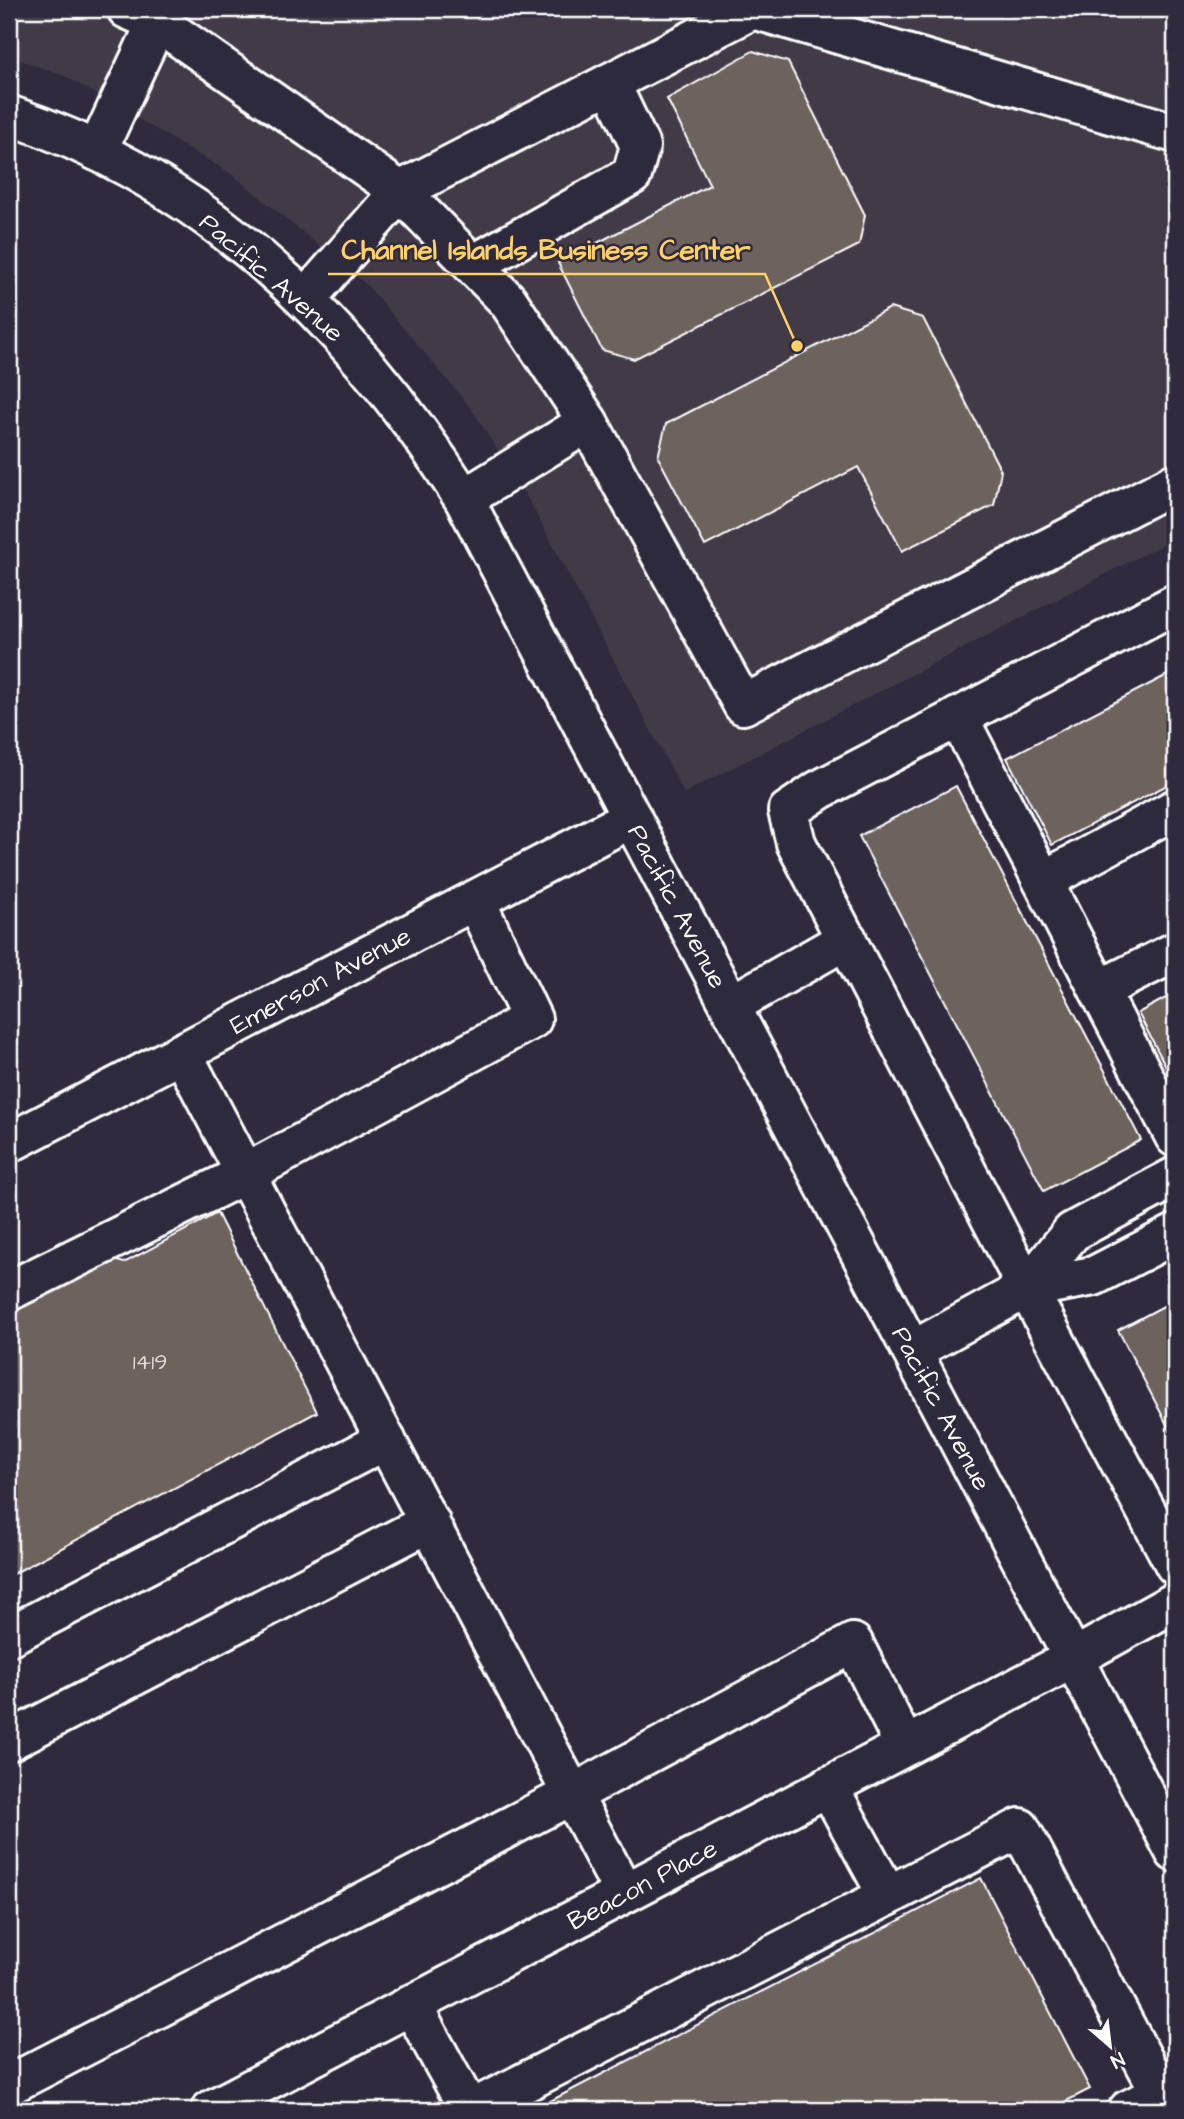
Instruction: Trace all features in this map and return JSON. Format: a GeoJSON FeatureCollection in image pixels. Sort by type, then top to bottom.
{"type":"FeatureCollection","features":[{"type":"Feature","properties":{"kind":"street"},"geometry":{"type":"LineString","coordinates":[[306,299],[400,191],[752,9],[1175,133]]}},
{"type":"Feature","properties":{"kind":"street"},"geometry":{"type":"LineString","coordinates":[[97,150],[150,13],[400,191],[508,301],[589,422],[743,705],[1175,483]]}},
{"type":"Feature","properties":{"kind":"street"},"geometry":{"type":"LineString","coordinates":[[473,265],[632,175],[640,146],[610,83]]}},
{"type":"Feature","properties":{"kind":"street","name":"Pacific Avenue"},"geometry":{"type":"LineString","coordinates":[[9,115],[53,130],[97,150],[180,198],[248,248],[306,299],[365,360],[423,433],[464,499],[1175,1852]]}},
{"type":"Feature","properties":{"kind":"street"},"geometry":{"type":"LineString","coordinates":[[464,499],[589,422]]}},
{"type":"Feature","properties":{"kind":"street"},"geometry":{"type":"LineString","coordinates":[[1175,604],[819,790],[789,811],[796,843],[1027,1288],[1175,1565]]}},
{"type":"Feature","properties":{"kind":"street"},"geometry":{"type":"LineString","coordinates":[[958,717],[1175,1138]]}},
{"type":"Feature","properties":{"kind":"street"},"geometry":{"type":"LineString","coordinates":[[1043,881],[1175,809]]}},
{"type":"Feature","properties":{"kind":"street","name":"Emerson Avenue"},"geometry":{"type":"LineString","coordinates":[[9,1143],[632,818]]}},
{"type":"Feature","properties":{"kind":"street"},"geometry":{"type":"LineString","coordinates":[[9,1291],[245,1174],[532,1019],[475,900]]}},
{"type":"Feature","properties":{"kind":"street"},"geometry":{"type":"LineString","coordinates":[[731,1006],[847,939]]}},
{"type":"Feature","properties":{"kind":"street"},"geometry":{"type":"LineString","coordinates":[[1099,990],[1175,952]]}},
{"type":"Feature","properties":{"kind":"street"},"geometry":{"type":"LineString","coordinates":[[182,1053],[624,1893]]}},
{"type":"Feature","properties":{"kind":"street"},"geometry":{"type":"LineString","coordinates":[[1027,1288],[1072,1232],[1175,1177]]}},
{"type":"Feature","properties":{"kind":"street"},"geometry":{"type":"LineString","coordinates":[[912,1351],[1027,1288],[1094,1276],[1175,1234]]}},
{"type":"Feature","properties":{"kind":"street"},"geometry":{"type":"LineString","coordinates":[[9,1636],[386,1440]]}},
{"type":"Feature","properties":{"kind":"street"},"geometry":{"type":"LineString","coordinates":[[9,1741],[430,1522]]}},
{"type":"Feature","properties":{"kind":"street","name":"Beacon Place"},"geometry":{"type":"LineString","coordinates":[[211,2110],[1074,1658],[1175,1602]]}},
{"type":"Feature","properties":{"kind":"street"},"geometry":{"type":"LineString","coordinates":[[9,2085],[573,1794],[853,1643],[905,1746]]}},
{"type":"Feature","properties":{"kind":"street"},"geometry":{"type":"LineString","coordinates":[[828,1786],[888,1896]]}},
{"type":"Feature","properties":{"kind":"street"},"geometry":{"type":"LineString","coordinates":[[411,2004],[470,2110],[1020,1828],[1155,2097]]}},
{"type":"Feature","properties":{"kind":"shaded area"},"geometry":{"type":"Polygon","coordinates":[[[9,9],[1175,9],[1175,538],[684,793],[531,504],[471,408],[367,285],[233,175],[67,77],[9,56],[9,9]]]}},
{"type":"Feature","properties":{"kind":"building"},"geometry":{"type":"Polygon","coordinates":[[[753,51],[788,62],[865,215],[859,245],[634,359],[602,350],[558,263],[710,185],[667,99],[753,51]]]}},
{"type":"Feature","properties":{"kind":"building"},"geometry":{"type":"Polygon","coordinates":[[[890,308],[923,318],[1001,471],[994,505],[902,551],[858,467],[705,546],[658,457],[666,424],[890,308]]]}},
{"type":"Feature","properties":{"kind":"building"},"geometry":{"type":"Polygon","coordinates":[[[1175,671],[1175,781],[1052,845],[1007,758],[1175,671]]]}},
{"type":"Feature","properties":{"kind":"building"},"geometry":{"type":"Polygon","coordinates":[[[956,786],[1141,1140],[1044,1191],[859,836],[956,786]]]}},
{"type":"Feature","properties":{"kind":"building"},"geometry":{"type":"Polygon","coordinates":[[[1175,993],[1175,1084],[1138,1013],[1175,993]]]}},
{"type":"Feature","properties":{"kind":"building"},"geometry":{"type":"Polygon","coordinates":[[[217,1213],[317,1412],[9,1576],[9,1310],[107,1258],[124,1263],[217,1213]]]}},
{"type":"Feature","properties":{"kind":"building"},"geometry":{"type":"Polygon","coordinates":[[[1175,1300],[1175,1440],[1118,1330],[1175,1300]]]}},
{"type":"Feature","properties":{"kind":"building"},"geometry":{"type":"Polygon","coordinates":[[[981,1878],[1090,2089],[1049,2110],[533,2110],[981,1878]]]}},
{"type":"Feature","properties":{"kind":"place","name":"Channel Islands Business Center"},"geometry":{"type":"Point","coordinates":[797,346]}}]}
